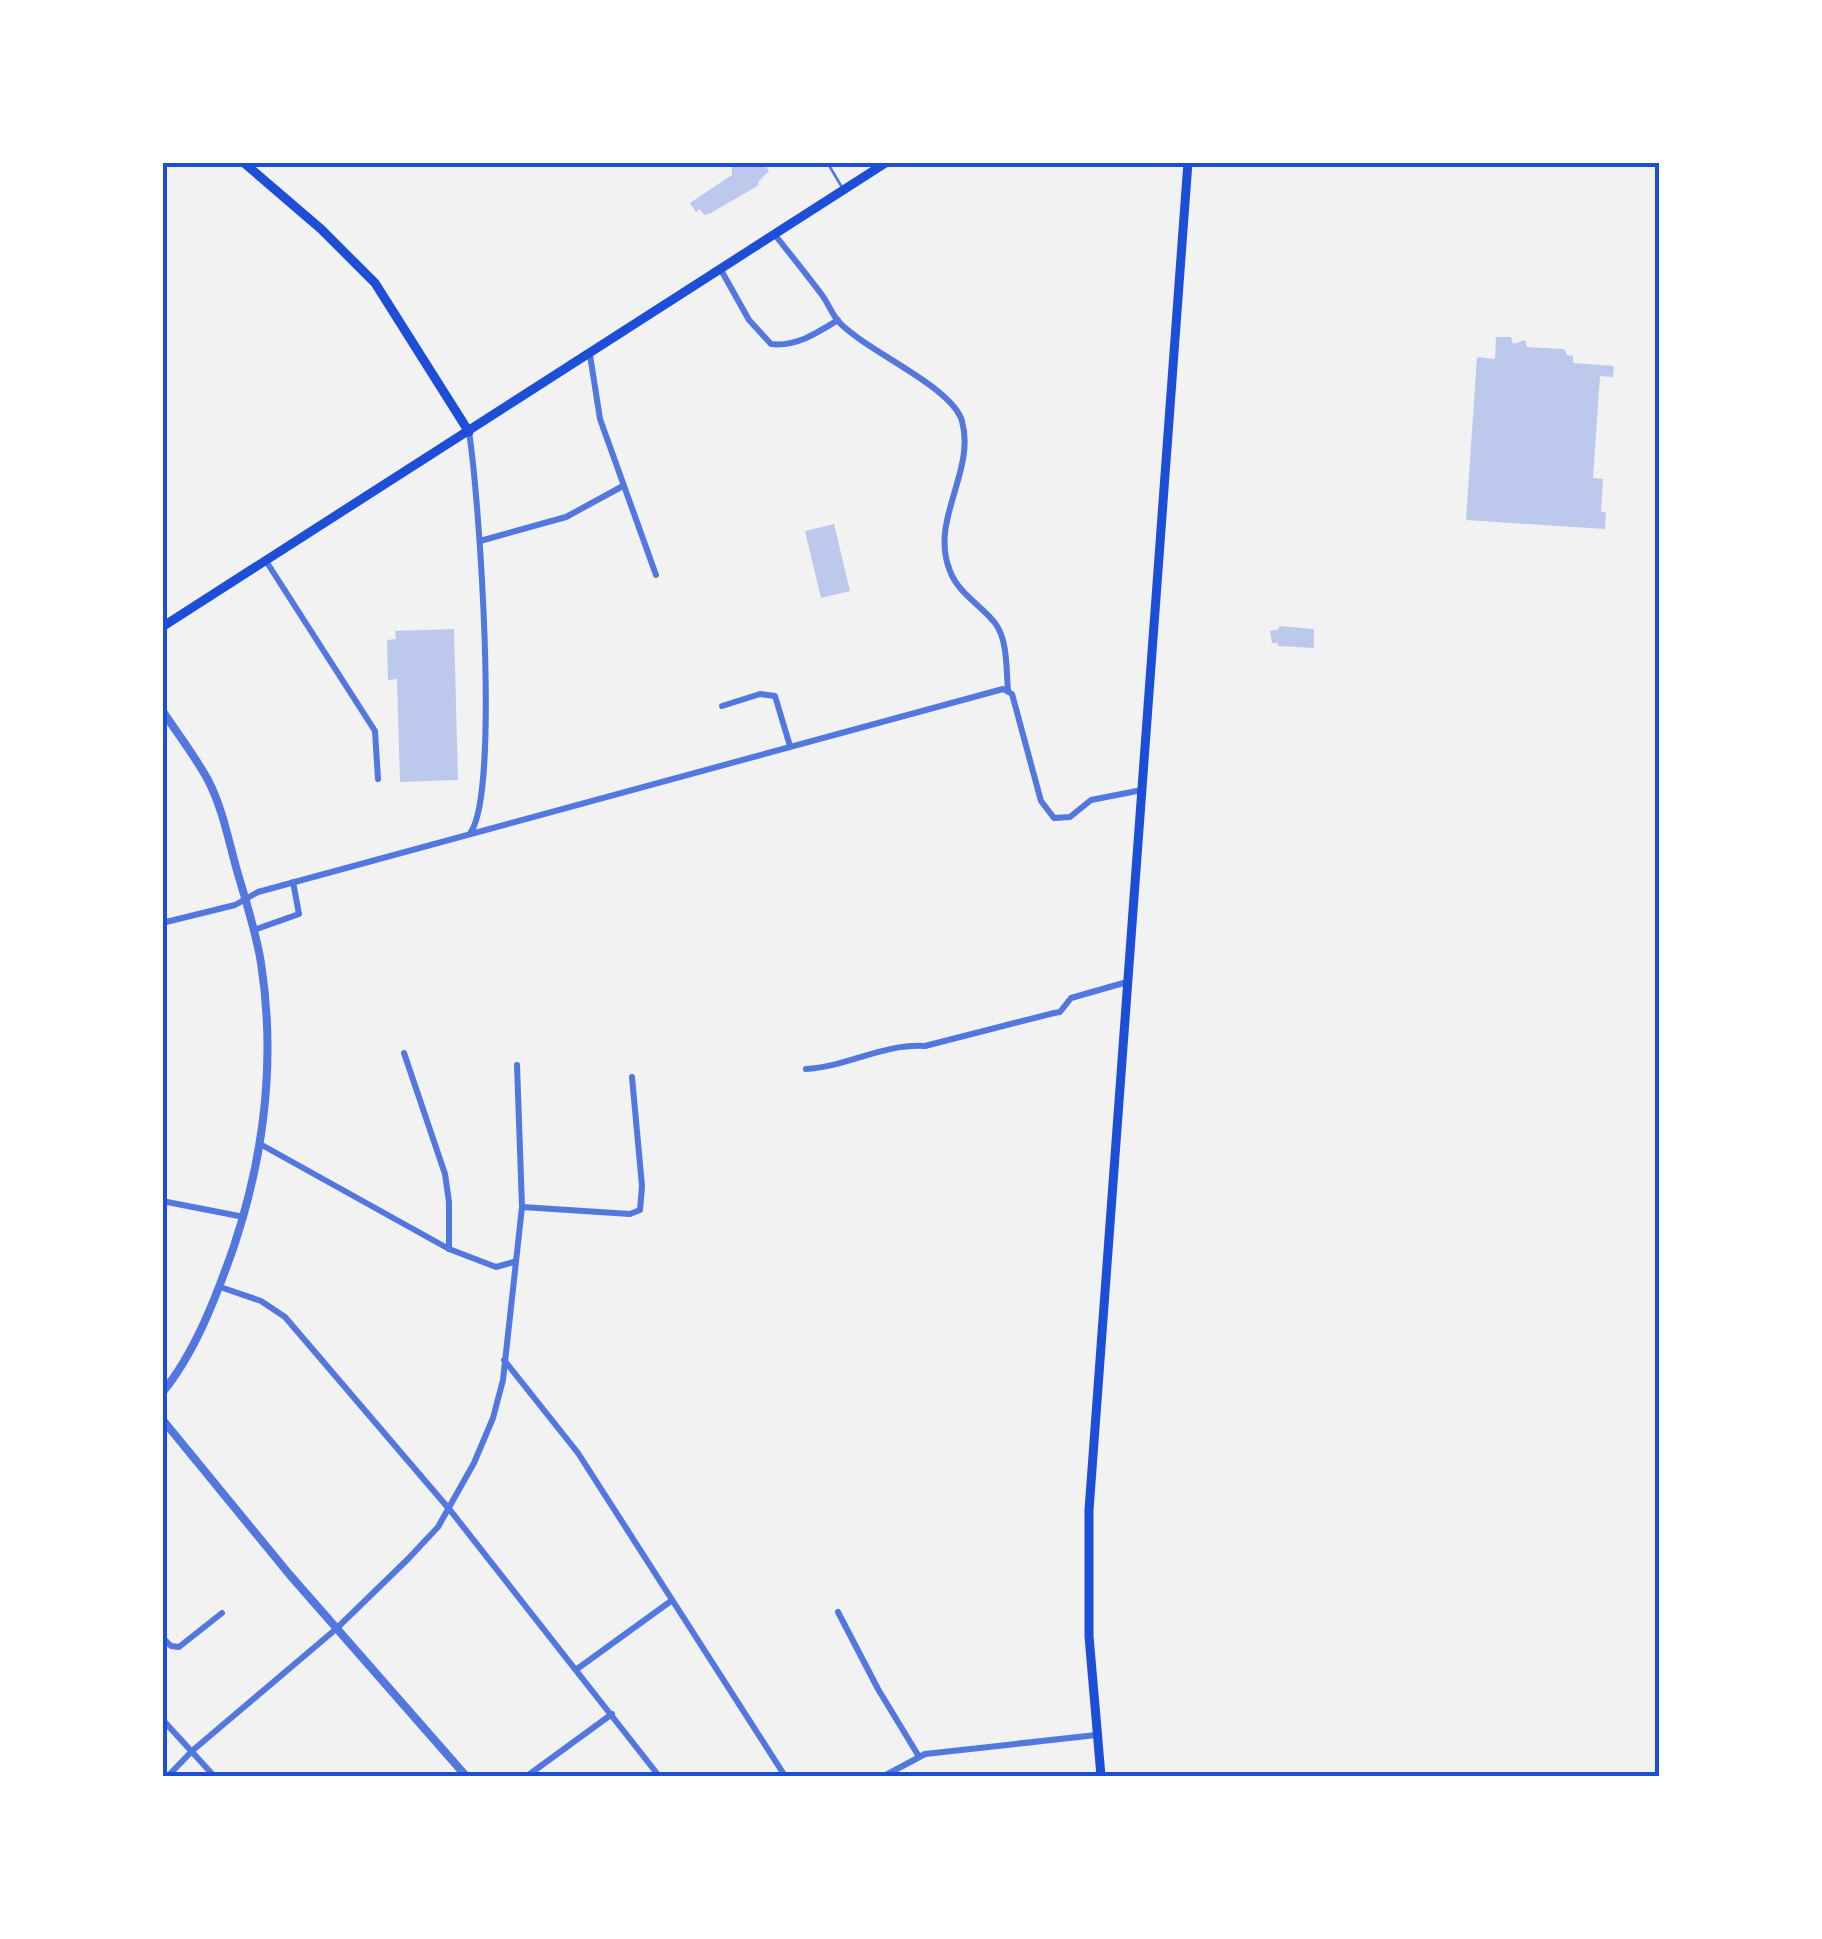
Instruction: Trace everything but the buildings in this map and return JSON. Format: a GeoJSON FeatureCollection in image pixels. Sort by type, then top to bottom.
{"type":"FeatureCollection","features":[{"type":"Feature","properties":{"kind":"main road"},"geometry":{"type":"LineString","coordinates":[[243,162],[321,229],[375,283],[469,432]]}},
{"type":"Feature","properties":{"kind":"main road"},"geometry":{"type":"LineString","coordinates":[[162,627],[887,162]]}},
{"type":"Feature","properties":{"kind":"main road"},"geometry":{"type":"LineString","coordinates":[[1101,1776],[1089,1636],[1089,1510],[1188,162]]}},
{"type":"Feature","properties":{"kind":"street"},"geometry":{"type":"LineString","coordinates":[[775,235],[838,320],[946,398],[960,416],[966,440],[946,522],[945,548],[950,572],[996,625],[1002,638],[1008,690],[1041,801],[1054,818],[1070,817],[1091,800],[1142,790]]}},
{"type":"Feature","properties":{"kind":"street"},"geometry":{"type":"LineString","coordinates":[[721,270],[749,320],[771,344],[779,346],[810,338],[838,320]]}},
{"type":"Feature","properties":{"kind":"street"},"geometry":{"type":"LineString","coordinates":[[590,355],[600,419],[656,575]]}},
{"type":"Feature","properties":{"kind":"street"},"geometry":{"type":"LineString","coordinates":[[469,432],[480,541],[485,736],[478,815],[470,833]]}},
{"type":"Feature","properties":{"kind":"street"},"geometry":{"type":"LineString","coordinates":[[480,541],[566,517],[623,486]]}},
{"type":"Feature","properties":{"kind":"street"},"geometry":{"type":"LineString","coordinates":[[266,561],[375,731],[378,779]]}},
{"type":"Feature","properties":{"kind":"street"},"geometry":{"type":"LineString","coordinates":[[162,923],[246,900],[258,892],[292,882],[1008,690]]}},
{"type":"Feature","properties":{"kind":"street"},"geometry":{"type":"LineString","coordinates":[[722,706],[760,694],[775,696],[790,746]]}},
{"type":"Feature","properties":{"kind":"street"},"geometry":{"type":"LineString","coordinates":[[162,710],[209,782],[254,930],[267,1028],[260,1144],[244,1217],[220,1287],[178,1370],[162,1392]]}},
{"type":"Feature","properties":{"kind":"street"},"geometry":{"type":"LineString","coordinates":[[254,930],[299,914],[292,882]]}},
{"type":"Feature","properties":{"kind":"street"},"geometry":{"type":"LineString","coordinates":[[806,1069],[905,1046],[925,1046],[1054,1014],[1071,998],[1128,982]]}},
{"type":"Feature","properties":{"kind":"street"},"geometry":{"type":"LineString","coordinates":[[404,1053],[445,1174],[448,1249]]}},
{"type":"Feature","properties":{"kind":"street"},"geometry":{"type":"LineString","coordinates":[[168,1776],[192,1751],[336,1630],[408,1560],[450,1510],[493,1418],[503,1380],[522,1207],[516,1065]]}},
{"type":"Feature","properties":{"kind":"street"},"geometry":{"type":"LineString","coordinates":[[522,1207],[630,1214],[640,1210],[642,1186],[632,1077]]}},
{"type":"Feature","properties":{"kind":"street"},"geometry":{"type":"LineString","coordinates":[[260,1144],[448,1249],[496,1267],[515,1261]]}},
{"type":"Feature","properties":{"kind":"street"},"geometry":{"type":"LineString","coordinates":[[162,1201],[244,1217]]}},
{"type":"Feature","properties":{"kind":"street"},"geometry":{"type":"LineString","coordinates":[[220,1287],[261,1301],[285,1318],[450,1510],[659,1776]]}},
{"type":"Feature","properties":{"kind":"street"},"geometry":{"type":"LineString","coordinates":[[504,1360],[578,1452],[786,1776]]}},
{"type":"Feature","properties":{"kind":"street"},"geometry":{"type":"LineString","coordinates":[[162,1419],[336,1630],[466,1776]]}},
{"type":"Feature","properties":{"kind":"street"},"geometry":{"type":"LineString","coordinates":[[577,1669],[671,1601]]}},
{"type":"Feature","properties":{"kind":"street"},"geometry":{"type":"LineString","coordinates":[[838,1612],[878,1690],[918,1755]]}},
{"type":"Feature","properties":{"kind":"street"},"geometry":{"type":"LineString","coordinates":[[162,1637],[170,1646],[179,1648],[222,1613]]}},
{"type":"Feature","properties":{"kind":"street"},"geometry":{"type":"LineString","coordinates":[[528,1776],[612,1714]]}},
{"type":"Feature","properties":{"kind":"street"},"geometry":{"type":"LineString","coordinates":[[162,1719],[214,1776]]}},
{"type":"Feature","properties":{"kind":"street"},"geometry":{"type":"LineString","coordinates":[[884,1776],[918,1755],[1096,1736]]}},
{"type":"Feature","properties":{"kind":"lane"},"geometry":{"type":"LineString","coordinates":[[827,162],[844,190]]}}]}
